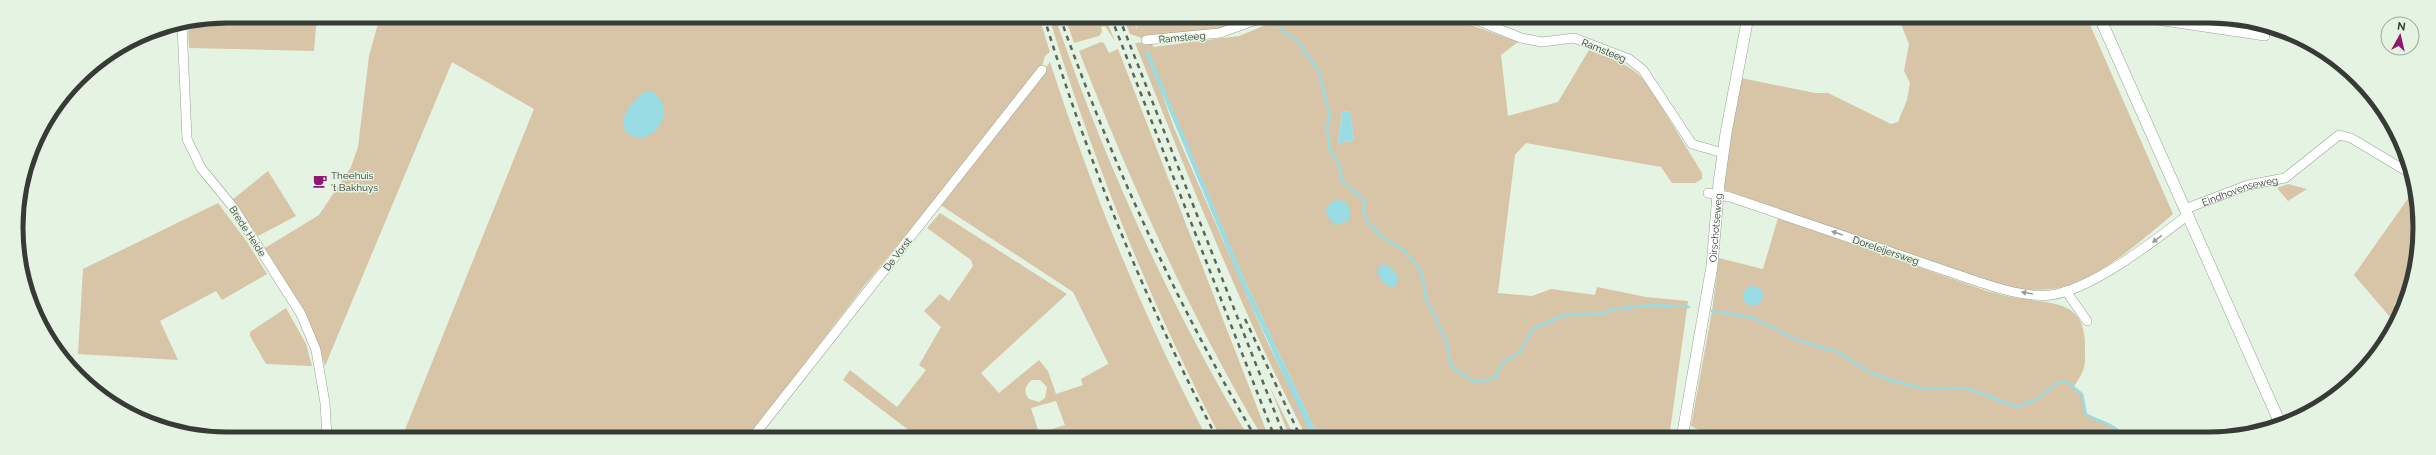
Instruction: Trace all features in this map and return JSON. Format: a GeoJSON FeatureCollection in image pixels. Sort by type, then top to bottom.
{"type":"FeatureCollection","features":[{"type":"Feature","properties":{"kind":"street","name":"Ramsteeg"},"geometry":{"type":"LineString","coordinates":[[1146,40],[1220,33],[1248,23]]}},
{"type":"Feature","properties":{"kind":"street","name":"Ramsteeg"},"geometry":{"type":"LineString","coordinates":[[1485,23],[1521,38],[1542,42],[1574,38],[1629,59],[1643,70],[1692,144],[1699,148],[1723,153]]}},
{"type":"Feature","properties":{"kind":"street","name":"Oirschotseweg"},"geometry":{"type":"LineString","coordinates":[[1683,432],[1712,266],[1713,194],[1723,153],[1747,23]]}},
{"type":"Feature","properties":{"kind":"street"},"geometry":{"type":"LineString","coordinates":[[2102,23],[2278,419]]}},
{"type":"Feature","properties":{"kind":"street"},"geometry":{"type":"LineString","coordinates":[[2178,23],[2265,36]]}},
{"type":"Feature","properties":{"kind":"street","name":"Brede Heide"},"geometry":{"type":"LineString","coordinates":[[182,28],[187,139],[201,168],[233,207],[301,314],[316,350],[325,403],[327,432]]}},
{"type":"Feature","properties":{"kind":"street","name":"De Vorst"},"geometry":{"type":"LineString","coordinates":[[757,432],[1042,70]]}},
{"type":"Feature","properties":{"kind":"street","name":"Eindhovenseweg"},"geometry":{"type":"LineString","coordinates":[[2186,212],[2248,185],[2285,178],[2339,136],[2350,138],[2404,170]]}},
{"type":"Feature","properties":{"kind":"street","name":"Doreleijersweg"},"geometry":{"type":"LineString","coordinates":[[1713,194],[1990,286],[2035,294],[2050,295],[2066,291],[2114,268],[2186,212]]}},
{"type":"Feature","properties":{"kind":"street"},"geometry":{"type":"LineString","coordinates":[[2066,291],[2086,321]]}},
{"type":"Feature","properties":{"kind":"shaded area"},"geometry":{"type":"Polygon","coordinates":[[[214,23],[316,23],[314,51],[189,48],[188,27],[214,23]]]}},
{"type":"Feature","properties":{"kind":"shaded area"},"geometry":{"type":"Polygon","coordinates":[[[378,23],[1041,23],[1050,52],[1045,56],[1042,66],[865,285],[752,432],[404,432],[534,109],[452,62],[325,366],[315,336],[265,248],[319,215],[351,167],[358,147],[369,56],[378,23]]]}},
{"type":"Feature","properties":{"kind":"shaded area"},"geometry":{"type":"Polygon","coordinates":[[[1051,23],[1057,23],[1095,126],[1142,234],[1193,338],[1220,389],[1245,432],[1218,432],[1195,387],[1170,336],[1125,231],[1084,125],[1051,23]]]}},
{"type":"Feature","properties":{"kind":"shaded area"},"geometry":{"type":"Polygon","coordinates":[[[1067,23],[1108,23],[1115,41],[1105,26],[1101,27],[1102,32],[1099,36],[1074,43],[1067,23]]]}},
{"type":"Feature","properties":{"kind":"shaded area"},"geometry":{"type":"Polygon","coordinates":[[[1125,23],[1134,23],[1138,30],[1135,23],[1211,23],[1214,26],[1229,25],[1229,29],[1220,31],[1142,38],[1130,34],[1125,23]]]}},
{"type":"Feature","properties":{"kind":"shaded area"},"geometry":{"type":"Polygon","coordinates":[[[1270,23],[1466,23],[1518,42],[1501,55],[1508,116],[1558,102],[1589,50],[1620,63],[1641,76],[1647,83],[1702,173],[1702,179],[1695,183],[1672,183],[1661,167],[1526,143],[1515,155],[1498,293],[1532,296],[1551,289],[1595,295],[1597,287],[1646,297],[1688,301],[1670,432],[1316,432],[1246,283],[1147,50],[1174,128],[1266,339],[1311,432],[1304,432],[1260,341],[1216,243],[1135,43],[1152,42],[1153,47],[1239,36],[1270,23]],[[1350,111],[1342,112],[1338,143],[1354,141],[1350,111]]]}},
{"type":"Feature","properties":{"kind":"shaded area"},"geometry":{"type":"Polygon","coordinates":[[[1900,23],[2089,23],[2173,214],[2120,257],[2089,277],[2074,284],[2060,288],[2046,290],[2025,289],[2005,287],[1725,190],[1722,182],[1741,78],[1815,93],[1828,93],[1891,124],[1898,122],[1907,100],[1910,83],[1904,71],[1909,44],[1900,23]]]}},
{"type":"Feature","properties":{"kind":"shaded area"},"geometry":{"type":"Polygon","coordinates":[[[1101,42],[1104,43],[1109,53],[1118,49],[1267,432],[1260,432],[1211,346],[1187,298],[1141,200],[1079,51],[1101,42]]]}},
{"type":"Feature","properties":{"kind":"shaded area"},"geometry":{"type":"Polygon","coordinates":[[[1050,62],[1083,159],[1121,254],[1162,347],[1204,432],[1042,432],[1065,425],[1056,401],[1031,408],[1039,432],[911,432],[843,380],[850,370],[897,407],[926,370],[919,365],[941,327],[924,311],[940,294],[949,301],[973,266],[971,260],[927,228],[940,213],[1067,294],[981,373],[999,393],[1039,360],[1048,371],[1056,394],[1083,385],[1081,379],[1108,364],[1109,365],[1073,292],[939,204],[1050,62]],[[1032,380],[1026,386],[1025,391],[1029,399],[1039,402],[1045,398],[1047,387],[1040,380],[1032,380]]]}},
{"type":"Feature","properties":{"kind":"shaded area"},"geometry":{"type":"Polygon","coordinates":[[[268,171],[296,216],[258,236],[232,200],[268,171]]]}},
{"type":"Feature","properties":{"kind":"shaded area"},"geometry":{"type":"Polygon","coordinates":[[[2288,184],[2307,189],[2288,201],[2277,188],[2288,184]]]}},
{"type":"Feature","properties":{"kind":"shaded area"},"geometry":{"type":"Polygon","coordinates":[[[2410,195],[2413,214],[2413,241],[2406,280],[2402,292],[2394,305],[2397,307],[2392,319],[2354,275],[2410,195]]]}},
{"type":"Feature","properties":{"kind":"shaded area"},"geometry":{"type":"Polygon","coordinates":[[[218,203],[247,242],[267,274],[222,300],[216,291],[160,321],[178,360],[78,354],[83,269],[218,203]]]}},
{"type":"Feature","properties":{"kind":"shaded area"},"geometry":{"type":"Polygon","coordinates":[[[1778,218],[1987,291],[2063,306],[2072,311],[2079,318],[2083,329],[2085,343],[2084,366],[2081,375],[2074,386],[2082,394],[2086,414],[2112,426],[2119,432],[1702,432],[1691,426],[1712,311],[1719,258],[1763,269],[1778,218]]]}},
{"type":"Feature","properties":{"kind":"shaded area"},"geometry":{"type":"Polygon","coordinates":[[[286,308],[306,344],[312,366],[266,364],[250,336],[250,332],[286,308]]]}},
{"type":"Feature","properties":{"kind":"shaded area"},"geometry":{"type":"Polygon","coordinates":[[[1270,387],[1292,432],[1288,432],[1270,387]]]}},
{"type":"Feature","properties":{"kind":"water"},"geometry":{"type":"Polygon","coordinates":[[[1148,50],[1246,283],[1316,432],[1311,432],[1305,422],[1242,285],[1145,53],[1148,50]]]}},
{"type":"Feature","properties":{"kind":"water"},"geometry":{"type":"Polygon","coordinates":[[[645,92],[653,92],[661,100],[664,110],[662,119],[658,128],[651,134],[642,137],[633,136],[624,130],[624,119],[628,108],[640,95],[645,92]]]}},
{"type":"Feature","properties":{"kind":"water"},"geometry":{"type":"Polygon","coordinates":[[[1350,111],[1354,141],[1338,143],[1342,112],[1350,111]]]}},
{"type":"Feature","properties":{"kind":"water"},"geometry":{"type":"Polygon","coordinates":[[[1335,200],[1344,201],[1349,207],[1349,221],[1336,225],[1328,217],[1326,207],[1335,200]]]}},
{"type":"Feature","properties":{"kind":"water"},"geometry":{"type":"Polygon","coordinates":[[[1381,264],[1391,267],[1399,278],[1394,288],[1388,286],[1377,272],[1381,264]]]}},
{"type":"Feature","properties":{"kind":"water"},"geometry":{"type":"Polygon","coordinates":[[[1753,286],[1760,289],[1763,296],[1760,303],[1753,306],[1746,303],[1743,296],[1746,289],[1753,286]]]}},
{"type":"Feature","properties":{"kind":"waterway"},"geometry":{"type":"LineString","coordinates":[[1278,23],[1282,31],[1297,40],[1319,72],[1330,117],[1327,128],[1330,150],[1339,164],[1342,181],[1362,198],[1365,203],[1363,212],[1370,225],[1381,236],[1402,249],[1417,265],[1422,274],[1426,299],[1447,342],[1450,363],[1456,370],[1475,382],[1496,378],[1501,364],[1520,352],[1533,329],[1559,317],[1572,314],[1599,314],[1614,309],[1652,305],[1689,307]]}},
{"type":"Feature","properties":{"kind":"waterway"},"geometry":{"type":"LineString","coordinates":[[1712,311],[1754,318],[1797,340],[1838,352],[1869,372],[1890,380],[1925,389],[1967,388],[2017,407],[2037,399],[2057,383],[2067,382],[2082,394],[2086,414],[2112,426],[2119,432]]}},
{"type":"Feature","properties":{"kind":"railway"},"geometry":{"type":"LineString","coordinates":[[1046,23],[1080,125],[1120,231],[1166,336],[1214,432]]}},
{"type":"Feature","properties":{"kind":"railway"},"geometry":{"type":"LineString","coordinates":[[1062,23],[1101,126],[1148,232],[1199,337],[1253,432]]}},
{"type":"Feature","properties":{"kind":"railway"},"geometry":{"type":"LineString","coordinates":[[1113,23],[1273,432]]}},
{"type":"Feature","properties":{"kind":"railway"},"geometry":{"type":"LineString","coordinates":[[1121,23],[1283,432]]}},
{"type":"Feature","properties":{"kind":"railway"},"geometry":{"type":"LineString","coordinates":[[1245,319],[1298,432]]}},
{"type":"Feature","properties":{"kind":"place","name":"Theehuis 't Bakhuys"},"geometry":{"type":"Point","coordinates":[320,181]}}]}
